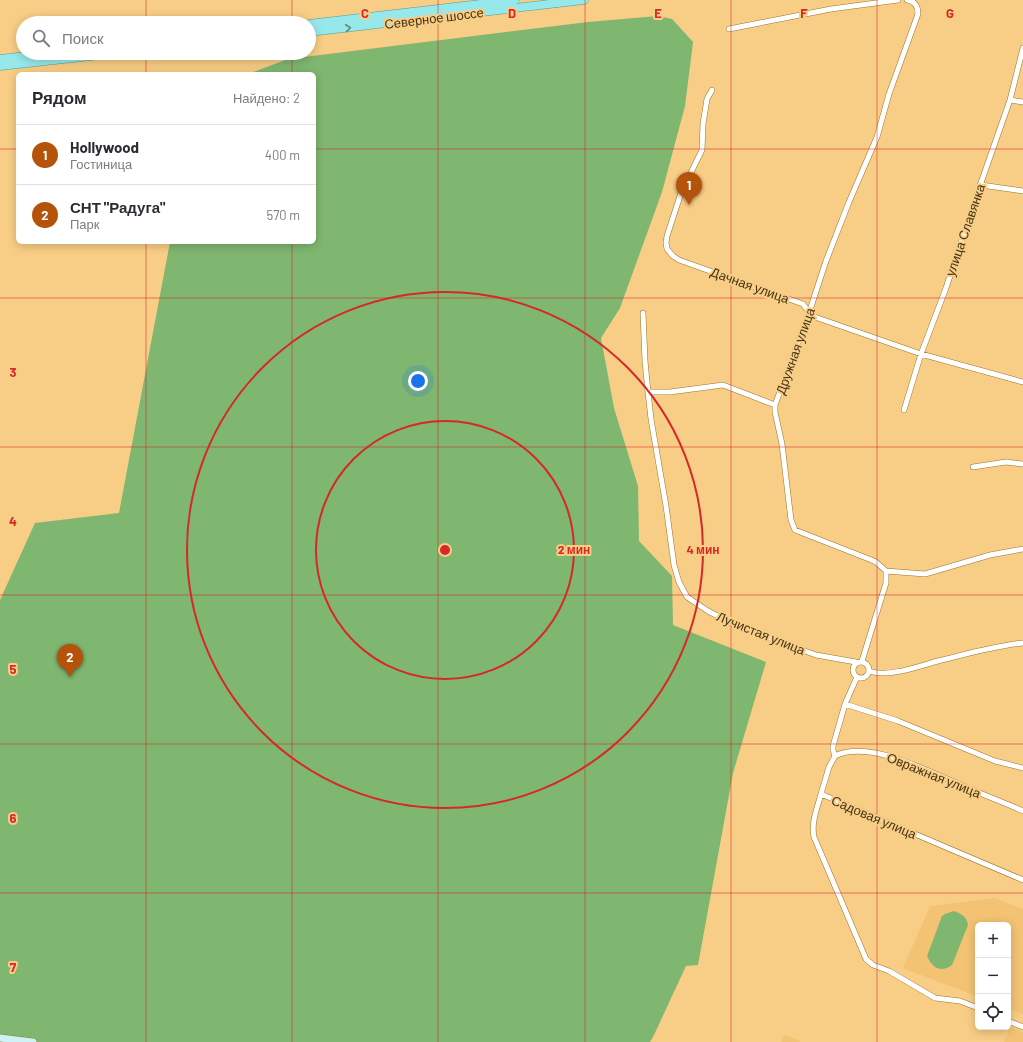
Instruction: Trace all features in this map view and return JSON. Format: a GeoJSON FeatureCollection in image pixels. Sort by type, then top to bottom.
{"type":"FeatureCollection","features":[{"type":"Feature","properties":{"kind":"main road","name":"Северное шоссе"},"geometry":{"type":"LineString","coordinates":[[316,23],[515,0]]}},
{"type":"Feature","properties":{"kind":"main road","name":"Северное шоссе"},"geometry":{"type":"LineString","coordinates":[[316,31],[584,0]]}},
{"type":"Feature","properties":{"kind":"main road"},"geometry":{"type":"LineString","coordinates":[[0,59],[16,57]]}},
{"type":"Feature","properties":{"kind":"main road"},"geometry":{"type":"LineString","coordinates":[[0,66],[54,60]]}},
{"type":"Feature","properties":{"kind":"street"},"geometry":{"type":"LineString","coordinates":[[729,29],[831,9],[898,0]]}},
{"type":"Feature","properties":{"kind":"street","name":"Дружная улица"},"geometry":{"type":"LineString","coordinates":[[886,571],[876,562],[795,530],[791,520],[782,444],[775,412],[775,405],[809,313],[826,261],[877,137],[889,94],[918,14],[916,4],[907,0]]}},
{"type":"Feature","properties":{"kind":"street","name":"улица Славянка"},"geometry":{"type":"LineString","coordinates":[[904,410],[921,354],[946,288],[1010,100],[1023,48]]}},
{"type":"Feature","properties":{"kind":"street","name":"Дачная улица"},"geometry":{"type":"LineString","coordinates":[[712,90],[707,99],[703,124],[702,150],[681,193],[667,236],[667,249],[673,256],[679,260],[803,304],[812,316],[921,354],[1023,382]]}},
{"type":"Feature","properties":{"kind":"street"},"geometry":{"type":"LineString","coordinates":[[1010,100],[1023,102]]}},
{"type":"Feature","properties":{"kind":"street"},"geometry":{"type":"LineString","coordinates":[[981,185],[1023,191]]}},
{"type":"Feature","properties":{"kind":"street","name":"Лучистая улица"},"geometry":{"type":"LineString","coordinates":[[643,313],[645,361],[651,419],[666,506],[674,565],[679,582],[687,597],[708,611],[739,627],[816,655],[859,662]]}},
{"type":"Feature","properties":{"kind":"street"},"geometry":{"type":"LineString","coordinates":[[648,392],[670,392],[723,385],[775,405]]}},
{"type":"Feature","properties":{"kind":"street"},"geometry":{"type":"LineString","coordinates":[[973,467],[1006,462],[1023,464]]}},
{"type":"Feature","properties":{"kind":"street"},"geometry":{"type":"LineString","coordinates":[[869,671],[863,678],[857,677],[852,669],[859,662],[886,583],[886,571],[925,574],[990,555],[1023,549]]}},
{"type":"Feature","properties":{"kind":"street"},"geometry":{"type":"LineString","coordinates":[[869,671],[874,673],[899,671],[1002,645],[1023,643]]}},
{"type":"Feature","properties":{"kind":"street"},"geometry":{"type":"LineString","coordinates":[[859,662],[868,665],[869,671]]}},
{"type":"Feature","properties":{"kind":"street"},"geometry":{"type":"LineString","coordinates":[[821,794],[829,767],[835,756],[833,746],[845,704],[857,677]]}},
{"type":"Feature","properties":{"kind":"street"},"geometry":{"type":"LineString","coordinates":[[845,704],[898,721],[995,761],[1023,768]]}},
{"type":"Feature","properties":{"kind":"street","name":"Овражная улица"},"geometry":{"type":"LineString","coordinates":[[835,756],[850,752],[871,752],[897,758],[1023,812]]}},
{"type":"Feature","properties":{"kind":"street","name":"Садовая улица"},"geometry":{"type":"LineString","coordinates":[[975,1007],[960,1001],[936,998],[889,971],[873,965],[866,959],[814,837],[814,820],[821,794],[1023,880]]}},
{"type":"Feature","properties":{"kind":"street"},"geometry":{"type":"LineString","coordinates":[[1011,1022],[1023,1027]]}},
{"type":"Feature","properties":{"kind":"street"},"geometry":{"type":"LineString","coordinates":[[0,1038],[33,1042]]}},
{"type":"Feature","properties":{"kind":"shaded area"},"geometry":{"type":"Polygon","coordinates":[[[995,898],[1023,909],[1023,1014],[1011,1010],[1011,922],[975,922],[975,996],[903,968],[930,906],[995,898]]]}},
{"type":"Feature","properties":{"kind":"shaded area"},"geometry":{"type":"Polygon","coordinates":[[[1011,1027],[1023,1032],[1023,1042],[1004,1042],[1011,1027]]]}},
{"type":"Feature","properties":{"kind":"shaded area"},"geometry":{"type":"Polygon","coordinates":[[[785,1035],[801,1042],[781,1042],[785,1035]]]}},
{"type":"Feature","properties":{"kind":"green space"},"geometry":{"type":"Polygon","coordinates":[[[658,16],[672,19],[693,42],[685,106],[662,192],[620,308],[601,338],[614,408],[638,486],[639,541],[672,576],[673,625],[766,662],[733,773],[698,965],[686,966],[650,1042],[0,1042],[0,600],[35,523],[119,513],[170,244],[316,244],[316,72],[254,72],[285,60],[316,60],[316,56],[588,22],[658,16]]]}},
{"type":"Feature","properties":{"kind":"green space"},"geometry":{"type":"Polygon","coordinates":[[[954,911],[965,917],[968,925],[952,965],[944,969],[937,968],[931,964],[927,956],[942,916],[954,911]]]}},
{"type":"Feature","properties":{"kind":"place","name":"Hollywood"},"geometry":{"type":"Point","coordinates":[689,205]}},
{"type":"Feature","properties":{"kind":"place","name":"СНТ \"Радуга\""},"geometry":{"type":"Point","coordinates":[70,677]}}]}
